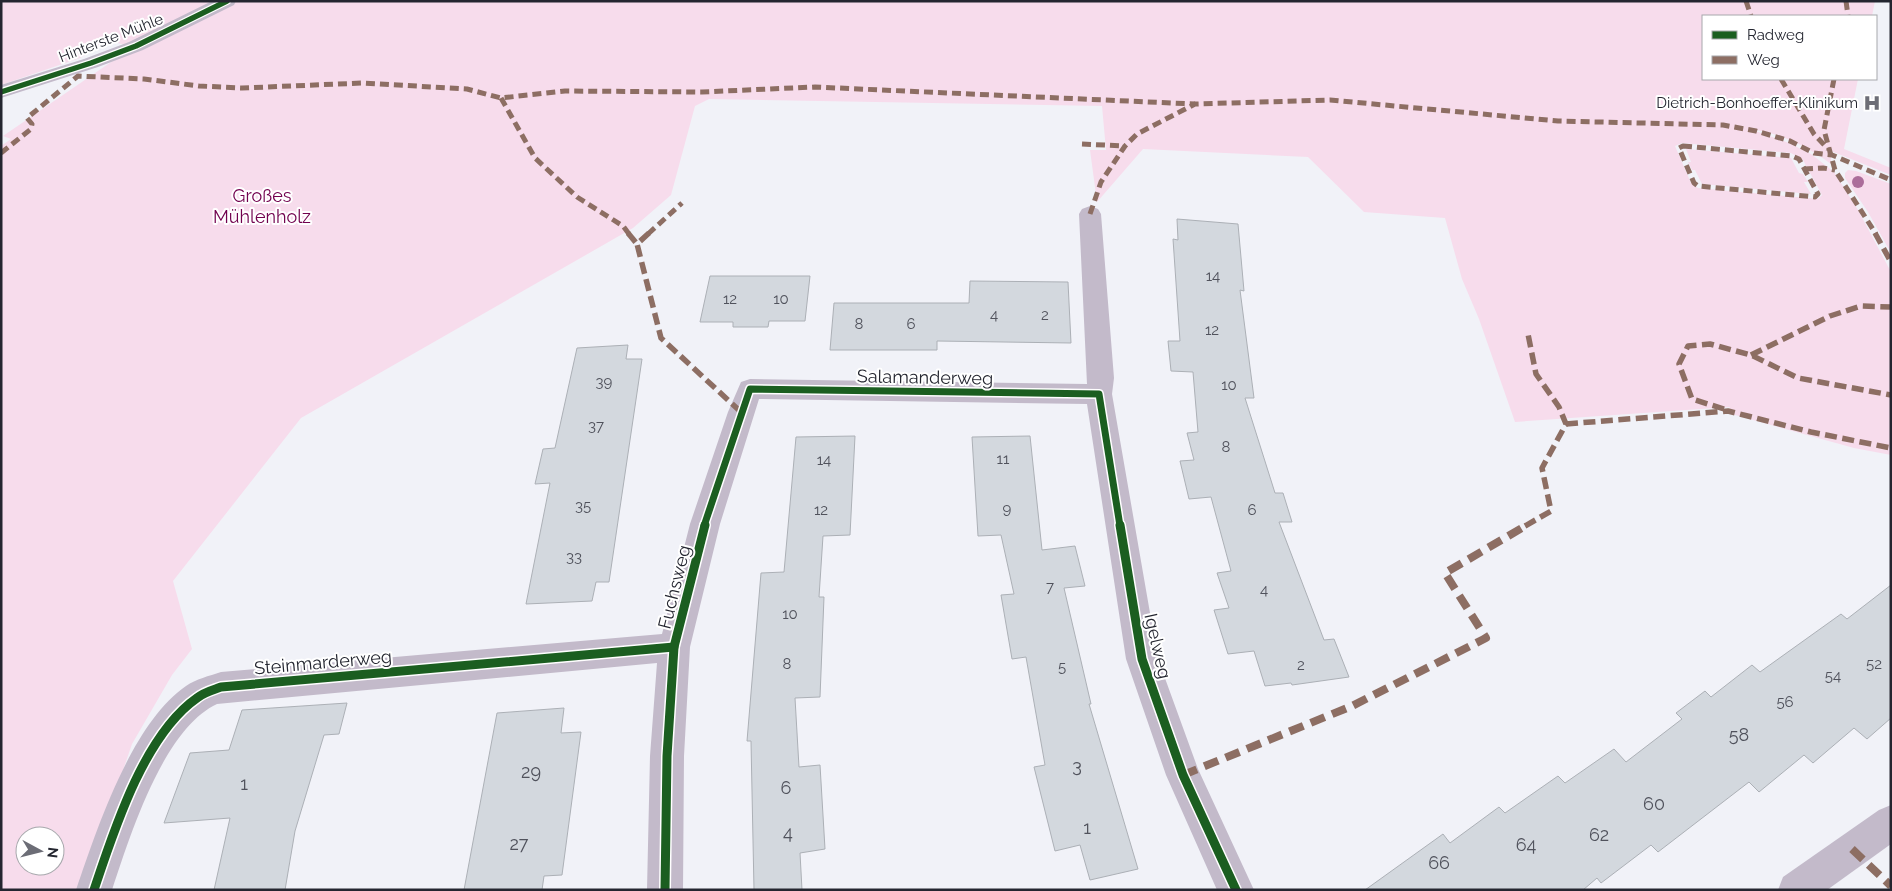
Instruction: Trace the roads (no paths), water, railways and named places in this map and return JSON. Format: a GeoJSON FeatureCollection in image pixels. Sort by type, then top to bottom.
{"type":"FeatureCollection","features":[{"type":"Feature","properties":{"kind":"street","name":"Hinterste Mühle"},"geometry":{"type":"LineString","coordinates":[[1,92],[92,63],[136,46],[227,1]]}},
{"type":"Feature","properties":{"kind":"street","name":"Igelweg"},"geometry":{"type":"LineString","coordinates":[[1090,214],[1101,378],[1099,394],[1142,659],[1183,775],[1236,890]]}},
{"type":"Feature","properties":{"kind":"street","name":"Salamanderweg"},"geometry":{"type":"LineString","coordinates":[[750,389],[1099,394]]}},
{"type":"Feature","properties":{"kind":"street","name":"Fuchsweg"},"geometry":{"type":"LineString","coordinates":[[665,890],[666,756],[674,647],[705,524],[750,389]]}},
{"type":"Feature","properties":{"kind":"street","name":"Steinmarderweg"},"geometry":{"type":"LineString","coordinates":[[94,890],[115,826],[153,747],[174,719],[196,698],[221,687],[674,647]]}},
{"type":"Feature","properties":{"kind":"street"},"geometry":{"type":"LineString","coordinates":[[1796,890],[1891,822]]}},
{"type":"Feature","properties":{"kind":"place","name":"Dietrich-Bonhoeffer-Klinikum"},"geometry":{"type":"Point","coordinates":[1872,103]}},
{"type":"Feature","properties":{"kind":"park label","name":"Großes Mühlenholz"},"geometry":{"type":"Point","coordinates":[262,205]}}]}
